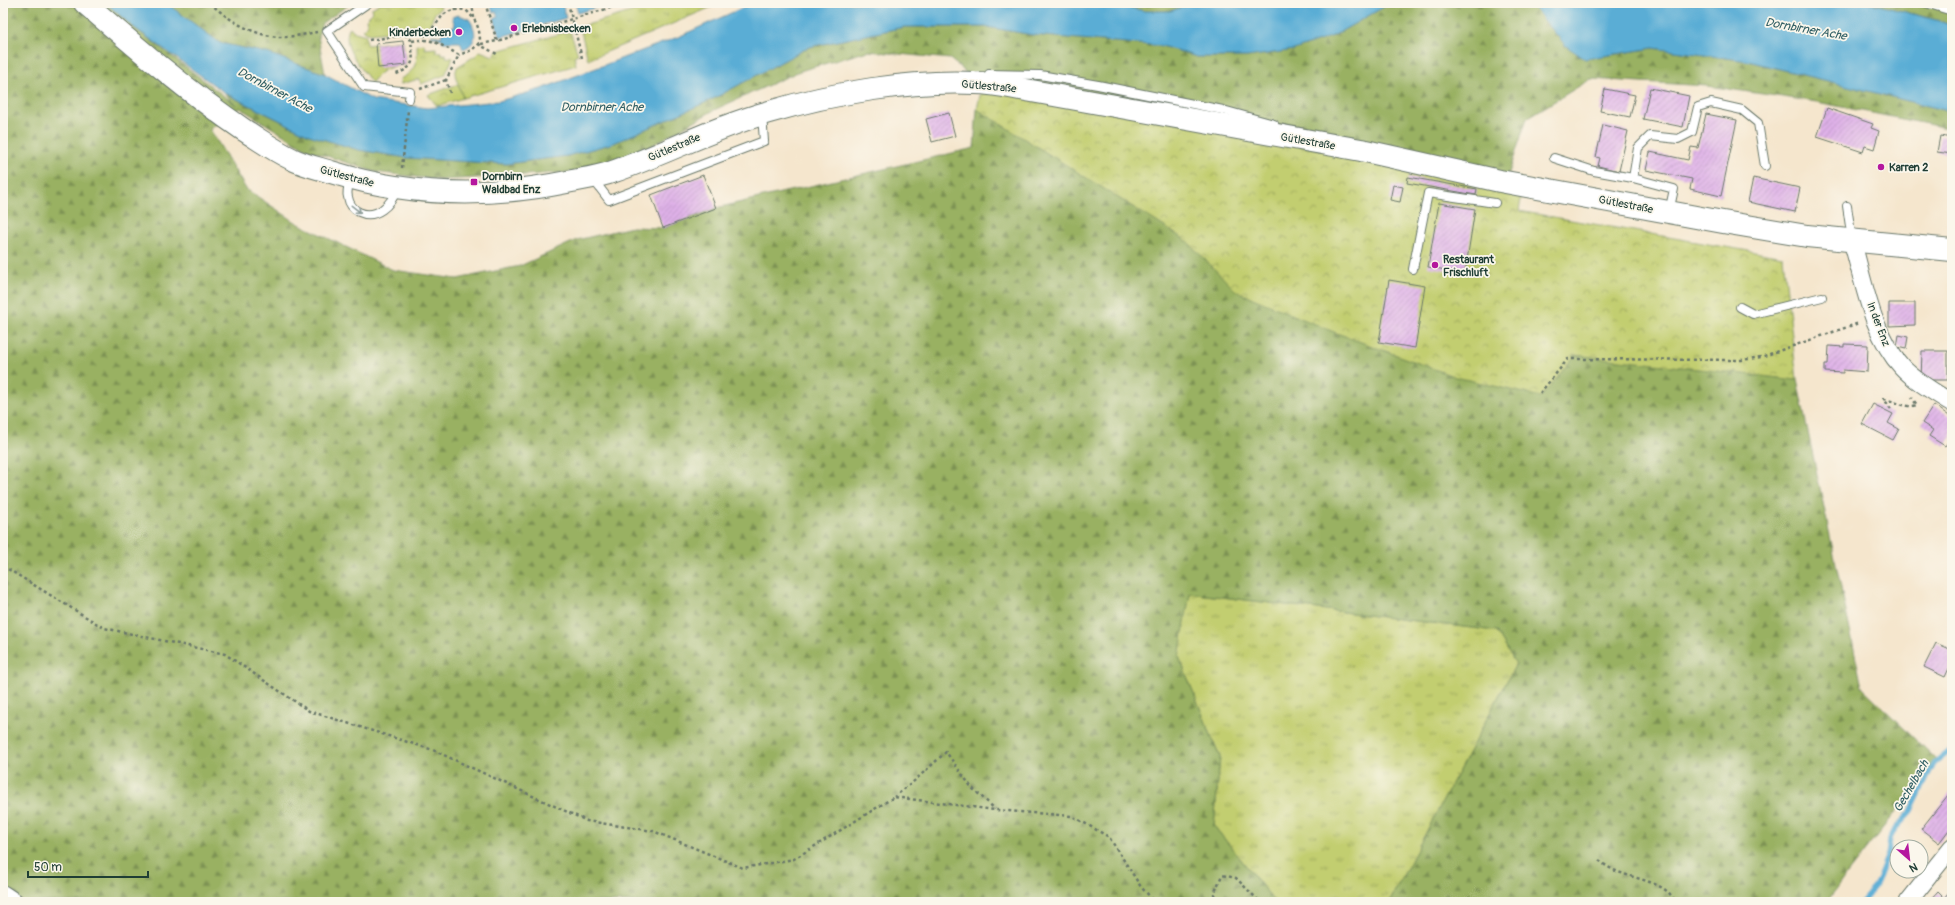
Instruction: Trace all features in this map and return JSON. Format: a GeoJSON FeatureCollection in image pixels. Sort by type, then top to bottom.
{"type":"FeatureCollection","features":[{"type":"Feature","properties":{"kind":"street","name":"Gütlestraße"},"geometry":{"type":"LineString","coordinates":[[85,3],[153,61],[211,107],[269,146],[292,159],[350,178],[399,179],[437,192],[498,191],[554,185],[609,173],[714,130],[762,114],[869,90],[922,84],[977,83],[1293,132],[1500,181],[1807,236],[1952,250]]}},
{"type":"Feature","properties":{"kind":"street","name":"In der Enz"},"geometry":{"type":"LineString","coordinates":[[1852,240],[1874,317],[1886,347],[1904,369],[1952,404]]}},
{"type":"Feature","properties":{"kind":"street"},"geometry":{"type":"LineString","coordinates":[[1908,902],[1952,847]]}},
{"type":"Feature","properties":{"kind":"street"},"geometry":{"type":"LineString","coordinates":[[3,894],[15,902]]}},
{"type":"Feature","properties":{"kind":"lane"},"geometry":{"type":"LineString","coordinates":[[368,3],[327,31],[364,87],[410,92],[409,98]]}},
{"type":"Feature","properties":{"kind":"lane"},"geometry":{"type":"LineString","coordinates":[[1926,3],[1952,11]]}},
{"type":"Feature","properties":{"kind":"lane"},"geometry":{"type":"LineString","coordinates":[[1633,178],[1638,148],[1650,136],[1678,139],[1692,132],[1698,107],[1710,103],[1742,110],[1758,123],[1765,166]]}},
{"type":"Feature","properties":{"kind":"lane"},"geometry":{"type":"LineString","coordinates":[[1554,158],[1594,171],[1633,178],[1674,189],[1669,212]]}},
{"type":"Feature","properties":{"kind":"lane"},"geometry":{"type":"LineString","coordinates":[[350,178],[347,196],[350,204],[355,210],[369,215],[377,213],[392,200],[399,179]]}},
{"type":"Feature","properties":{"kind":"lane"},"geometry":{"type":"LineString","coordinates":[[1413,269],[1428,193],[1495,203]]}},
{"type":"Feature","properties":{"kind":"lane"},"geometry":{"type":"LineString","coordinates":[[1847,206],[1852,240]]}},
{"type":"Feature","properties":{"kind":"lane"},"geometry":{"type":"LineString","coordinates":[[1740,307],[1753,314],[1822,297]]}},
{"type":"Feature","properties":{"kind":"path"},"geometry":{"type":"LineString","coordinates":[[210,3],[221,13],[252,31],[285,37],[327,31]]}},
{"type":"Feature","properties":{"kind":"path"},"geometry":{"type":"LineString","coordinates":[[472,3],[474,19]]}},
{"type":"Feature","properties":{"kind":"path"},"geometry":{"type":"LineString","coordinates":[[485,3],[497,41]]}},
{"type":"Feature","properties":{"kind":"path"},"geometry":{"type":"LineString","coordinates":[[568,3],[582,58]]}},
{"type":"Feature","properties":{"kind":"path"},"geometry":{"type":"LineString","coordinates":[[422,88],[446,80],[459,55],[472,50],[480,44],[497,41],[627,3]]}},
{"type":"Feature","properties":{"kind":"path"},"geometry":{"type":"LineString","coordinates":[[424,39],[425,34],[432,30],[448,11],[454,9],[466,10],[474,19],[480,30],[480,44]]}},
{"type":"Feature","properties":{"kind":"path"},"geometry":{"type":"LineString","coordinates":[[369,40],[406,35],[412,41],[413,62],[409,69],[394,75]]}},
{"type":"Feature","properties":{"kind":"path"},"geometry":{"type":"LineString","coordinates":[[412,41],[424,39],[441,44],[459,55]]}},
{"type":"Feature","properties":{"kind":"path"},"geometry":{"type":"LineString","coordinates":[[480,44],[497,54]]}},
{"type":"Feature","properties":{"kind":"path"},"geometry":{"type":"LineString","coordinates":[[446,80],[450,93]]}},
{"type":"Feature","properties":{"kind":"path"},"geometry":{"type":"LineString","coordinates":[[399,179],[409,98]]}},
{"type":"Feature","properties":{"kind":"path"},"geometry":{"type":"LineString","coordinates":[[1540,393],[1568,359],[1742,360],[1761,357],[1874,317]]}},
{"type":"Feature","properties":{"kind":"path"},"geometry":{"type":"LineString","coordinates":[[3,566],[104,628],[225,654],[309,711],[433,750],[587,821],[653,831],[743,868],[794,859],[894,797],[912,784],[946,752],[972,788],[995,810]]}},
{"type":"Feature","properties":{"kind":"path"},"geometry":{"type":"LineString","coordinates":[[894,797],[995,810],[1072,816],[1109,837],[1141,887],[1155,902]]}},
{"type":"Feature","properties":{"kind":"path"},"geometry":{"type":"LineString","coordinates":[[1599,860],[1608,868],[1655,885],[1668,892],[1676,902]]}},
{"type":"Feature","properties":{"kind":"path"},"geometry":{"type":"LineString","coordinates":[[1216,902],[1214,894],[1222,875],[1236,878],[1260,902]]}},
{"type":"Feature","properties":{"kind":"green space"},"geometry":{"type":"Polygon","coordinates":[[[3,3],[106,3],[132,26],[236,105],[224,93],[309,135],[359,150],[407,158],[506,164],[567,156],[614,143],[711,100],[809,47],[904,27],[987,27],[1033,35],[1162,46],[1197,57],[1247,57],[1294,50],[1333,36],[1389,4],[1397,3],[1530,3],[1546,22],[1585,59],[1653,48],[1748,61],[1952,112],[1952,129],[1817,102],[1708,86],[1591,79],[1527,118],[1505,185],[982,86],[950,59],[868,51],[800,71],[714,110],[642,151],[572,172],[441,180],[375,172],[306,149],[240,108],[210,129],[246,189],[297,223],[393,270],[457,279],[520,266],[577,240],[632,227],[663,228],[716,208],[974,148],[977,109],[1187,241],[1236,291],[1334,332],[1456,377],[1541,397],[1575,355],[1797,380],[1862,687],[1936,760],[1843,879],[1827,902],[1389,902],[1516,664],[1496,631],[1190,593],[1179,657],[1220,757],[1214,826],[1275,902],[3,902],[3,3]]]}},
{"type":"Feature","properties":{"kind":"green space"},"geometry":{"type":"Polygon","coordinates":[[[166,3],[352,3],[322,23],[318,36],[325,74],[267,53],[220,43],[166,3]]]}},
{"type":"Feature","properties":{"kind":"green space"},"geometry":{"type":"Polygon","coordinates":[[[381,3],[441,3],[439,4],[441,8],[435,13],[429,26],[410,31],[409,27],[405,24],[398,31],[370,34],[363,31],[367,24],[366,19],[373,12],[372,8],[381,3]]]}},
{"type":"Feature","properties":{"kind":"green space"},"geometry":{"type":"Polygon","coordinates":[[[661,3],[721,3],[588,60],[580,27],[661,3]]]}},
{"type":"Feature","properties":{"kind":"green space"},"geometry":{"type":"Polygon","coordinates":[[[1106,3],[1195,3],[1170,11],[1145,11],[1106,3]]]}},
{"type":"Feature","properties":{"kind":"green space"},"geometry":{"type":"Polygon","coordinates":[[[1871,3],[1952,3],[1952,26],[1940,21],[1871,3]]]}},
{"type":"Feature","properties":{"kind":"green space"},"geometry":{"type":"Polygon","coordinates":[[[350,27],[355,32],[366,35],[367,45],[403,41],[406,65],[395,66],[382,71],[372,83],[349,49],[347,34],[350,27]]]}},
{"type":"Feature","properties":{"kind":"green space"},"geometry":{"type":"Polygon","coordinates":[[[570,31],[578,54],[574,56],[576,65],[463,98],[455,75],[457,67],[475,56],[480,51],[493,56],[497,51],[570,31]]]}},
{"type":"Feature","properties":{"kind":"green space"},"geometry":{"type":"Polygon","coordinates":[[[424,44],[425,49],[436,48],[436,52],[441,52],[441,55],[446,54],[446,57],[453,58],[445,75],[421,84],[419,79],[401,84],[400,79],[410,73],[415,65],[417,45],[424,44]]]}},
{"type":"Feature","properties":{"kind":"green space"},"geometry":{"type":"Polygon","coordinates":[[[458,84],[463,98],[437,106],[428,95],[458,84]]]}},
{"type":"Feature","properties":{"kind":"green space"},"geometry":{"type":"Polygon","coordinates":[[[982,86],[1523,188],[1519,211],[1783,257],[1797,380],[1575,355],[1541,397],[1456,377],[1334,332],[1236,291],[1187,241],[977,109],[982,86]]]}},
{"type":"Feature","properties":{"kind":"green space"},"geometry":{"type":"Polygon","coordinates":[[[1189,593],[1496,631],[1516,664],[1389,902],[1275,902],[1214,826],[1220,757],[1179,657],[1189,593]]]}},
{"type":"Feature","properties":{"kind":"water","name":"Dornbirner Ache"},"geometry":{"type":"Polygon","coordinates":[[[106,3],[166,3],[220,43],[267,53],[325,74],[373,100],[427,108],[499,101],[541,89],[678,37],[753,3],[1106,3],[1145,11],[1170,11],[1195,3],[1397,3],[1389,4],[1333,36],[1294,50],[1247,57],[1197,57],[1162,46],[1033,35],[987,27],[904,27],[809,47],[711,100],[614,143],[567,156],[506,164],[407,158],[359,150],[309,135],[225,93],[132,26],[106,3]]]}},
{"type":"Feature","properties":{"kind":"water","name":"Erlebnisbecken"},"geometry":{"type":"Polygon","coordinates":[[[490,3],[562,3],[566,18],[500,37],[494,18],[498,17],[496,12],[493,13],[490,3]]]}},
{"type":"Feature","properties":{"kind":"water"},"geometry":{"type":"Polygon","coordinates":[[[575,3],[612,3],[578,13],[575,3]]]}},
{"type":"Feature","properties":{"kind":"water","name":"Dornbirner Ache"},"geometry":{"type":"Polygon","coordinates":[[[1530,3],[1871,3],[1940,21],[1952,26],[1952,112],[1748,61],[1653,48],[1585,59],[1566,46],[1530,3]]]}},
{"type":"Feature","properties":{"kind":"water","name":"Kinderbecken"},"geometry":{"type":"Polygon","coordinates":[[[459,15],[469,19],[474,28],[474,40],[468,47],[463,49],[460,42],[443,42],[442,39],[431,36],[442,37],[441,34],[455,25],[452,17],[459,15]]]}},
{"type":"Feature","properties":{"kind":"building"},"geometry":{"type":"Polygon","coordinates":[[[403,41],[406,65],[378,68],[376,44],[403,41]]]}},
{"type":"Feature","properties":{"kind":"building"},"geometry":{"type":"Polygon","coordinates":[[[1650,88],[1689,96],[1683,127],[1643,119],[1650,88]]]}},
{"type":"Feature","properties":{"kind":"building"},"geometry":{"type":"Polygon","coordinates":[[[1605,89],[1635,95],[1630,117],[1600,111],[1605,89]]]}},
{"type":"Feature","properties":{"kind":"building"},"geometry":{"type":"Polygon","coordinates":[[[1827,108],[1873,124],[1871,128],[1879,131],[1874,149],[1865,146],[1863,152],[1817,137],[1827,108]]]}},
{"type":"Feature","properties":{"kind":"building"},"geometry":{"type":"Polygon","coordinates":[[[949,113],[955,136],[932,142],[926,119],[949,113]]]}},
{"type":"Feature","properties":{"kind":"building"},"geometry":{"type":"Polygon","coordinates":[[[1706,114],[1737,120],[1721,196],[1690,189],[1692,179],[1646,170],[1650,152],[1688,160],[1691,147],[1698,148],[1706,114]]]}},
{"type":"Feature","properties":{"kind":"building"},"geometry":{"type":"Polygon","coordinates":[[[1603,125],[1628,131],[1619,171],[1598,166],[1600,158],[1596,157],[1603,125]]]}},
{"type":"Feature","properties":{"kind":"building"},"geometry":{"type":"Polygon","coordinates":[[[1940,136],[1952,138],[1952,154],[1937,152],[1940,136]]]}},
{"type":"Feature","properties":{"kind":"building"},"geometry":{"type":"Polygon","coordinates":[[[703,175],[716,208],[663,228],[651,195],[703,175]]]}},
{"type":"Feature","properties":{"kind":"building"},"geometry":{"type":"Polygon","coordinates":[[[1408,177],[1477,189],[1476,195],[1407,183],[1408,177]]]}},
{"type":"Feature","properties":{"kind":"building"},"geometry":{"type":"Polygon","coordinates":[[[1753,178],[1800,188],[1795,212],[1748,202],[1753,178]]]}},
{"type":"Feature","properties":{"kind":"building"},"geometry":{"type":"Polygon","coordinates":[[[1393,185],[1403,187],[1400,202],[1390,200],[1393,185]]]}},
{"type":"Feature","properties":{"kind":"building"},"geometry":{"type":"Polygon","coordinates":[[[1439,203],[1475,209],[1465,273],[1428,267],[1439,203]]]}},
{"type":"Feature","properties":{"kind":"building"},"geometry":{"type":"Polygon","coordinates":[[[1389,280],[1425,286],[1415,348],[1379,342],[1389,280]]]}},
{"type":"Feature","properties":{"kind":"building"},"geometry":{"type":"Polygon","coordinates":[[[1889,303],[1915,303],[1915,325],[1889,326],[1889,303]]]}},
{"type":"Feature","properties":{"kind":"building"},"geometry":{"type":"Polygon","coordinates":[[[1899,335],[1908,337],[1906,349],[1897,347],[1899,335]]]}},
{"type":"Feature","properties":{"kind":"building"},"geometry":{"type":"Polygon","coordinates":[[[1844,344],[1868,345],[1867,372],[1843,370],[1843,373],[1825,372],[1825,364],[1828,364],[1829,346],[1844,347],[1844,344]]]}},
{"type":"Feature","properties":{"kind":"building"},"geometry":{"type":"Polygon","coordinates":[[[1922,351],[1948,351],[1948,380],[1921,380],[1922,351]]]}},
{"type":"Feature","properties":{"kind":"building"},"geometry":{"type":"Polygon","coordinates":[[[1873,404],[1893,414],[1888,423],[1899,429],[1893,440],[1862,424],[1873,404]]]}},
{"type":"Feature","properties":{"kind":"building"},"geometry":{"type":"Polygon","coordinates":[[[1934,405],[1952,418],[1952,437],[1945,446],[1929,436],[1933,430],[1922,423],[1934,405]]]}},
{"type":"Feature","properties":{"kind":"building"},"geometry":{"type":"Polygon","coordinates":[[[1936,643],[1952,650],[1952,662],[1945,677],[1924,667],[1936,643]]]}},
{"type":"Feature","properties":{"kind":"building"},"geometry":{"type":"Polygon","coordinates":[[[1952,790],[1952,826],[1939,843],[1921,829],[1952,790]]]}},
{"type":"Feature","properties":{"kind":"building"},"geometry":{"type":"Polygon","coordinates":[[[1952,888],[1952,902],[1929,902],[1938,892],[1944,898],[1952,888]]]}},
{"type":"Feature","properties":{"kind":"waterway","name":"Gechelbach"},"geometry":{"type":"LineString","coordinates":[[1862,902],[1875,887],[1888,854],[1890,839],[1895,829],[1910,813],[1934,764],[1952,749]]}},
{"type":"Feature","properties":{"kind":"place","name":"Erlebnisbecken"},"geometry":{"type":"Point","coordinates":[514,28]}},
{"type":"Feature","properties":{"kind":"place","name":"Kinderbecken"},"geometry":{"type":"Point","coordinates":[459,32]}},
{"type":"Feature","properties":{"kind":"place","name":"Karren 2"},"geometry":{"type":"Point","coordinates":[1881,167]}},
{"type":"Feature","properties":{"kind":"place","name":"Dornbirn Waldbad Enz"},"geometry":{"type":"Point","coordinates":[474,182]}},
{"type":"Feature","properties":{"kind":"place","name":"Restaurant Frischluft"},"geometry":{"type":"Point","coordinates":[1435,265]}}]}
